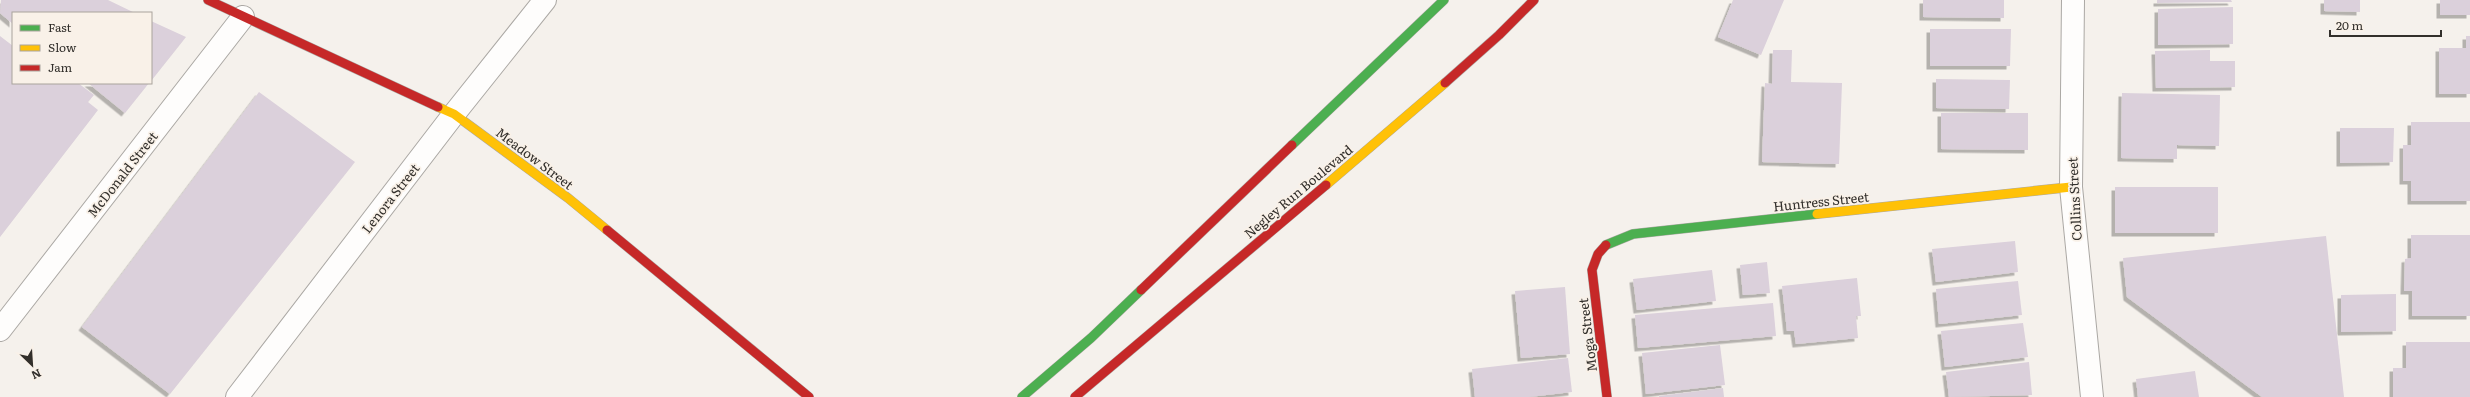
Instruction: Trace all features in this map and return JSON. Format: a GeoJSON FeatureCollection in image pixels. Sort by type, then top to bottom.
{"type":"FeatureCollection","features":[{"type":"Feature","properties":{"kind":"street","name":"Meadow Street"},"geometry":{"type":"LineString","coordinates":[[208,0],[454,114],[568,198],[809,397]]}},
{"type":"Feature","properties":{"kind":"street","name":"Lenora Street"},"geometry":{"type":"LineString","coordinates":[[237,397],[454,114],[545,0]]}},
{"type":"Feature","properties":{"kind":"street"},"geometry":{"type":"LineString","coordinates":[[1022,397],[1091,338],[1444,0]]}},
{"type":"Feature","properties":{"kind":"street","name":"Negley Run Boulevard"},"geometry":{"type":"LineString","coordinates":[[1075,397],[1380,140],[1499,35],[1534,0]]}},
{"type":"Feature","properties":{"kind":"street","name":"Collins Street"},"geometry":{"type":"LineString","coordinates":[[2073,0],[2071,187],[2092,397]]}},
{"type":"Feature","properties":{"kind":"street","name":"McDonald Street"},"geometry":{"type":"LineString","coordinates":[[0,330],[243,17]]}},
{"type":"Feature","properties":{"kind":"street","name":"Huntress Street"},"geometry":{"type":"LineString","coordinates":[[1592,270],[1596,254],[1604,245],[1633,234],[2071,187]]}},
{"type":"Feature","properties":{"kind":"street","name":"Moga Street"},"geometry":{"type":"LineString","coordinates":[[1592,270],[1607,397]]}},
{"type":"Feature","properties":{"kind":"building"},"geometry":{"type":"Polygon","coordinates":[[[1,0],[108,0],[133,12],[12,12],[12,23],[0,13],[1,0]]]}},
{"type":"Feature","properties":{"kind":"building"},"geometry":{"type":"Polygon","coordinates":[[[1733,0],[1784,0],[1761,55],[1718,37],[1733,0]]]}},
{"type":"Feature","properties":{"kind":"building"},"geometry":{"type":"Polygon","coordinates":[[[1923,0],[2004,0],[2004,18],[1923,17],[1923,0]]]}},
{"type":"Feature","properties":{"kind":"building"},"geometry":{"type":"Polygon","coordinates":[[[2157,0],[2231,0],[2232,2],[2157,3],[2157,0]]]}},
{"type":"Feature","properties":{"kind":"building"},"geometry":{"type":"Polygon","coordinates":[[[2324,0],[2360,0],[2360,12],[2324,11],[2324,0]]]}},
{"type":"Feature","properties":{"kind":"building"},"geometry":{"type":"Polygon","coordinates":[[[2440,0],[2470,0],[2470,15],[2440,15],[2440,0]]]}},
{"type":"Feature","properties":{"kind":"building"},"geometry":{"type":"Polygon","coordinates":[[[2233,7],[2233,44],[2158,45],[2158,9],[2233,7]]]}},
{"type":"Feature","properties":{"kind":"building"},"geometry":{"type":"Polygon","coordinates":[[[152,21],[186,37],[152,80],[152,21]]]}},
{"type":"Feature","properties":{"kind":"building"},"geometry":{"type":"Polygon","coordinates":[[[1930,29],[2011,29],[2010,66],[1930,66],[1930,29]]]}},
{"type":"Feature","properties":{"kind":"building"},"geometry":{"type":"Polygon","coordinates":[[[0,36],[12,45],[12,84],[79,84],[94,95],[88,102],[98,110],[0,237],[0,36]]]}},
{"type":"Feature","properties":{"kind":"building"},"geometry":{"type":"Polygon","coordinates":[[[2466,36],[2470,36],[2470,94],[2439,94],[2439,48],[2466,48],[2466,36]]]}},
{"type":"Feature","properties":{"kind":"building"},"geometry":{"type":"Polygon","coordinates":[[[1773,50],[1792,50],[1791,82],[1842,83],[1839,164],[1762,162],[1765,83],[1772,84],[1773,50]]]}},
{"type":"Feature","properties":{"kind":"building"},"geometry":{"type":"Polygon","coordinates":[[[2210,50],[2210,61],[2235,61],[2235,87],[2156,88],[2155,51],[2210,50]]]}},
{"type":"Feature","properties":{"kind":"building"},"geometry":{"type":"Polygon","coordinates":[[[1936,79],[2010,80],[2009,109],[1936,108],[1936,79]]]}},
{"type":"Feature","properties":{"kind":"building"},"geometry":{"type":"Polygon","coordinates":[[[89,84],[148,84],[125,113],[89,84]]]}},
{"type":"Feature","properties":{"kind":"building"},"geometry":{"type":"Polygon","coordinates":[[[259,92],[355,162],[170,394],[82,327],[259,92]]]}},
{"type":"Feature","properties":{"kind":"building"},"geometry":{"type":"Polygon","coordinates":[[[2122,93],[2220,95],[2219,146],[2177,145],[2177,159],[2121,158],[2122,93]]]}},
{"type":"Feature","properties":{"kind":"building"},"geometry":{"type":"Polygon","coordinates":[[[1941,113],[2028,113],[2028,150],[1941,149],[1941,113]]]}},
{"type":"Feature","properties":{"kind":"building"},"geometry":{"type":"Polygon","coordinates":[[[2411,122],[2470,122],[2470,201],[2411,201],[2411,181],[2403,181],[2403,145],[2411,145],[2411,122]]]}},
{"type":"Feature","properties":{"kind":"building"},"geometry":{"type":"Polygon","coordinates":[[[2340,128],[2394,128],[2393,162],[2340,163],[2340,128]]]}},
{"type":"Feature","properties":{"kind":"building"},"geometry":{"type":"Polygon","coordinates":[[[2115,187],[2218,187],[2218,233],[2115,233],[2115,187]]]}},
{"type":"Feature","properties":{"kind":"building"},"geometry":{"type":"Polygon","coordinates":[[[2411,235],[2470,235],[2470,316],[2412,316],[2412,291],[2404,291],[2405,259],[2411,258],[2411,235]]]}},
{"type":"Feature","properties":{"kind":"building"},"geometry":{"type":"Polygon","coordinates":[[[2326,236],[2344,397],[2262,397],[2127,297],[2123,258],[2326,236]]]}},
{"type":"Feature","properties":{"kind":"building"},"geometry":{"type":"Polygon","coordinates":[[[2015,241],[2018,272],[1936,282],[1932,249],[2015,241]]]}},
{"type":"Feature","properties":{"kind":"building"},"geometry":{"type":"Polygon","coordinates":[[[1767,262],[1770,293],[1743,295],[1740,265],[1767,262]]]}},
{"type":"Feature","properties":{"kind":"building"},"geometry":{"type":"Polygon","coordinates":[[[1712,270],[1716,301],[1637,310],[1633,279],[1712,270]]]}},
{"type":"Feature","properties":{"kind":"building"},"geometry":{"type":"Polygon","coordinates":[[[1857,278],[1861,316],[1856,316],[1858,338],[1796,344],[1794,331],[1787,331],[1782,286],[1857,278]]]}},
{"type":"Feature","properties":{"kind":"building"},"geometry":{"type":"Polygon","coordinates":[[[2018,281],[2022,315],[1939,324],[1936,289],[2018,281]]]}},
{"type":"Feature","properties":{"kind":"building"},"geometry":{"type":"Polygon","coordinates":[[[1565,287],[1570,354],[1521,358],[1515,291],[1565,287]]]}},
{"type":"Feature","properties":{"kind":"building"},"geometry":{"type":"Polygon","coordinates":[[[2396,294],[2396,331],[2341,332],[2341,295],[2396,294]]]}},
{"type":"Feature","properties":{"kind":"building"},"geometry":{"type":"Polygon","coordinates":[[[1773,303],[1776,336],[1638,348],[1635,315],[1773,303]]]}},
{"type":"Feature","properties":{"kind":"building"},"geometry":{"type":"Polygon","coordinates":[[[2023,323],[2028,357],[1945,367],[1941,331],[2023,323]]]}},
{"type":"Feature","properties":{"kind":"building"},"geometry":{"type":"Polygon","coordinates":[[[2406,342],[2470,342],[2470,397],[2393,397],[2393,368],[2406,368],[2406,342]]]}},
{"type":"Feature","properties":{"kind":"building"},"geometry":{"type":"Polygon","coordinates":[[[1720,345],[1725,385],[1646,394],[1642,353],[1720,345]]]}},
{"type":"Feature","properties":{"kind":"building"},"geometry":{"type":"Polygon","coordinates":[[[1568,358],[1572,392],[1529,397],[1475,397],[1472,369],[1568,358]]]}},
{"type":"Feature","properties":{"kind":"building"},"geometry":{"type":"Polygon","coordinates":[[[2029,362],[2032,395],[1949,397],[1946,372],[2029,362]]]}},
{"type":"Feature","properties":{"kind":"building"},"geometry":{"type":"Polygon","coordinates":[[[2195,371],[2199,397],[2138,397],[2136,379],[2195,371]]]}},
{"type":"Feature","properties":{"kind":"building"},"geometry":{"type":"Polygon","coordinates":[[[1723,388],[1724,397],[1659,397],[1659,396],[1723,388]]]}},
{"type":"Feature","properties":{"kind":"traffic: fast"},"geometry":{"type":"LineString","coordinates":[[1292,145],[1444,0]]}},
{"type":"Feature","properties":{"kind":"traffic: fast"},"geometry":{"type":"LineString","coordinates":[[1606,245],[1633,234],[1817,214]]}},
{"type":"Feature","properties":{"kind":"traffic: fast"},"geometry":{"type":"LineString","coordinates":[[1022,397],[1091,338],[1141,290]]}},
{"type":"Feature","properties":{"kind":"traffic: slow"},"geometry":{"type":"LineString","coordinates":[[1326,185],[1445,83]]}},
{"type":"Feature","properties":{"kind":"traffic: slow"},"geometry":{"type":"LineString","coordinates":[[438,107],[454,114],[568,198],[607,230]]}},
{"type":"Feature","properties":{"kind":"traffic: slow"},"geometry":{"type":"LineString","coordinates":[[1817,214],[2071,187]]}},
{"type":"Feature","properties":{"kind":"traffic: jam"},"geometry":{"type":"LineString","coordinates":[[208,0],[438,107]]}},
{"type":"Feature","properties":{"kind":"traffic: jam"},"geometry":{"type":"LineString","coordinates":[[1445,83],[1499,35],[1534,0]]}},
{"type":"Feature","properties":{"kind":"traffic: jam"},"geometry":{"type":"LineString","coordinates":[[1141,290],[1292,145]]}},
{"type":"Feature","properties":{"kind":"traffic: jam"},"geometry":{"type":"LineString","coordinates":[[1075,397],[1326,185]]}},
{"type":"Feature","properties":{"kind":"traffic: jam"},"geometry":{"type":"LineString","coordinates":[[607,230],[809,397]]}},
{"type":"Feature","properties":{"kind":"traffic: jam"},"geometry":{"type":"LineString","coordinates":[[1606,245],[1598,254],[1592,270],[1607,397]]}}]}
